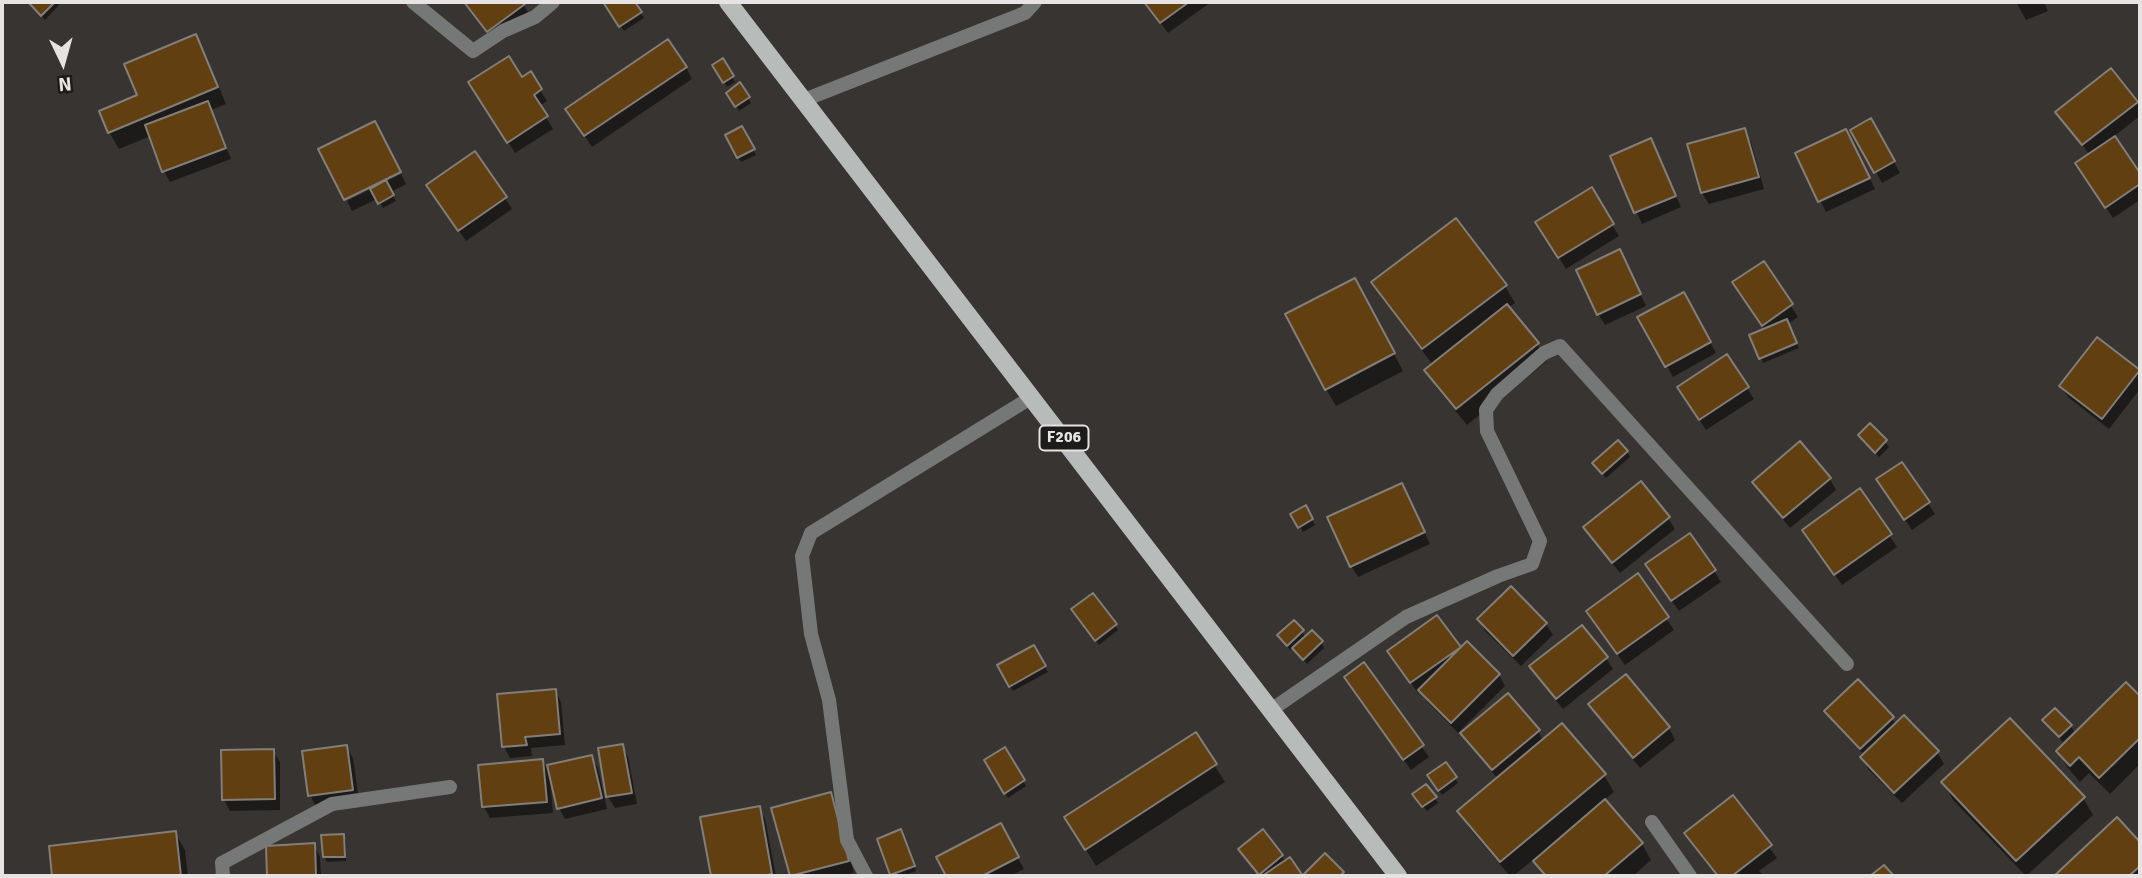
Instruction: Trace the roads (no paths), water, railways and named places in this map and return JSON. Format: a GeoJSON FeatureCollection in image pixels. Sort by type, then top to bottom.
{"type":"FeatureCollection","features":[{"type":"Feature","properties":{"kind":"main road","name":"F206"},"geometry":{"type":"LineString","coordinates":[[728,2],[1398,876]]}},
{"type":"Feature","properties":{"kind":"street"},"geometry":{"type":"LineString","coordinates":[[413,2],[473,51],[503,31],[535,17],[554,2]]}},
{"type":"Feature","properties":{"kind":"street"},"geometry":{"type":"LineString","coordinates":[[804,100],[1025,13],[1035,2]]}},
{"type":"Feature","properties":{"kind":"street"},"geometry":{"type":"LineString","coordinates":[[1271,710],[1406,617],[1498,576],[1532,564],[1540,541],[1487,431],[1486,410],[1497,394],[1525,369],[1544,353],[1560,346],[1847,664]]}},
{"type":"Feature","properties":{"kind":"street"},"geometry":{"type":"LineString","coordinates":[[866,876],[847,840],[829,700],[811,634],[802,556],[811,533],[1032,397]]}},
{"type":"Feature","properties":{"kind":"street"},"geometry":{"type":"LineString","coordinates":[[223,876],[222,863],[332,804],[450,787]]}},
{"type":"Feature","properties":{"kind":"street"},"geometry":{"type":"LineString","coordinates":[[1652,822],[1690,876]]}}]}
